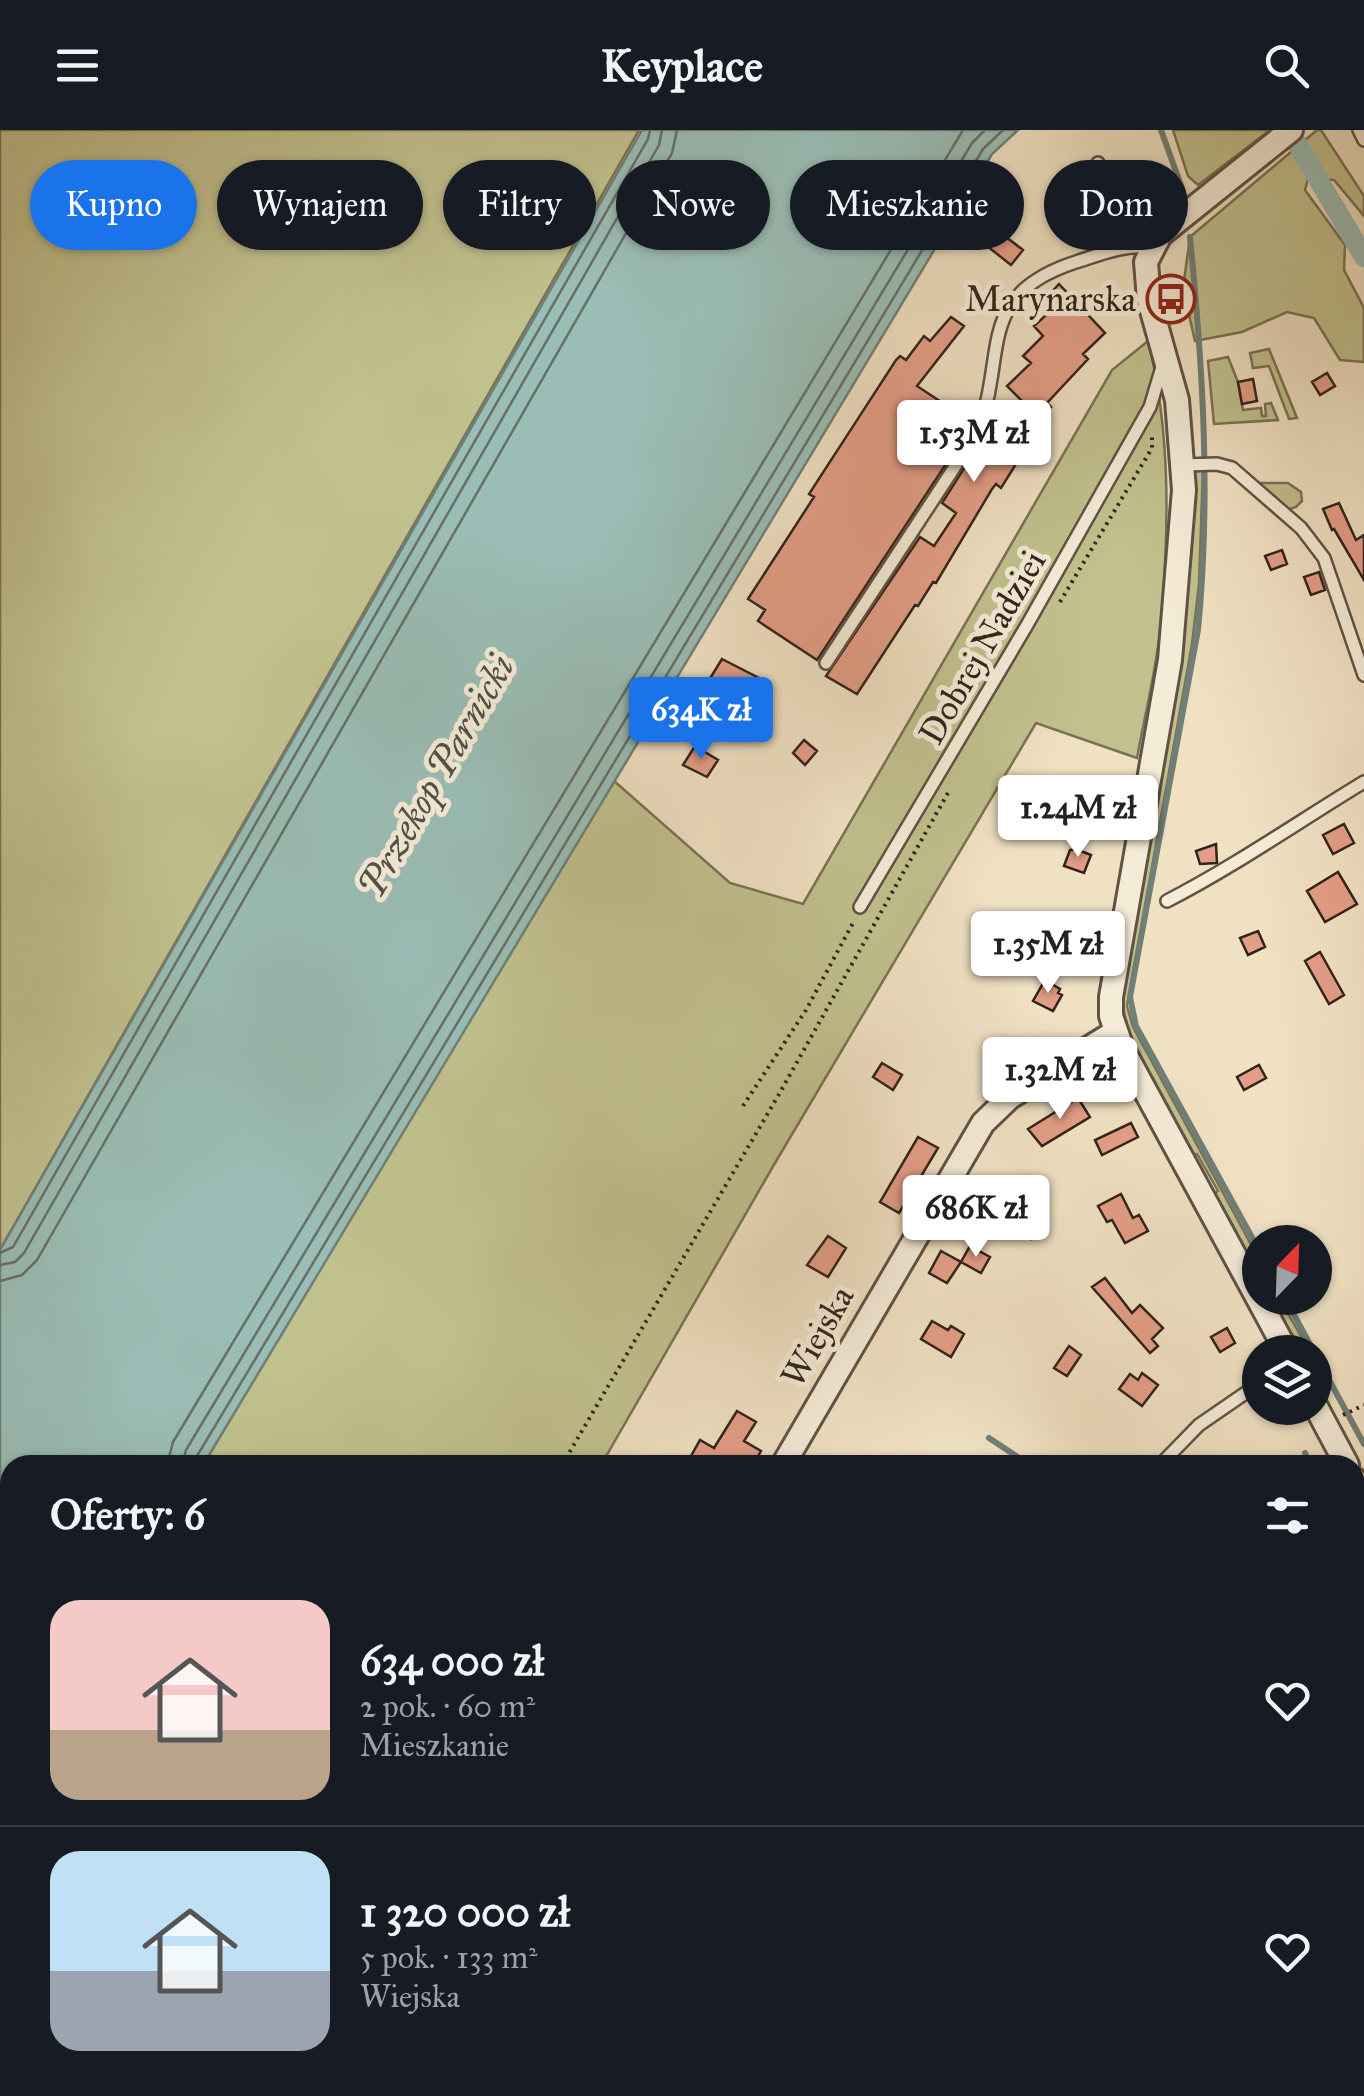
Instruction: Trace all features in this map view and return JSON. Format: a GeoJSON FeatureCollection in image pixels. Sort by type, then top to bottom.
{"type":"FeatureCollection","features":[{"type":"Feature","properties":{"kind":"street"},"geometry":{"type":"LineString","coordinates":[[1188,211],[1283,136]]}},
{"type":"Feature","properties":{"kind":"street"},"geometry":{"type":"LineString","coordinates":[[1148,250],[1146,284],[1177,400],[1188,464],[1170,660],[1112,987],[1112,1016],[1115,1032],[1279,1335]]}},
{"type":"Feature","properties":{"kind":"street","name":"Wiejska"},"geometry":{"type":"LineString","coordinates":[[789,1455],[983,1123],[1010,1097],[1115,1032]]}},
{"type":"Feature","properties":{"kind":"street"},"geometry":{"type":"LineString","coordinates":[[1326,1425],[1342,1455]]}},
{"type":"Feature","properties":{"kind":"lane"},"geometry":{"type":"LineString","coordinates":[[1359,130],[1364,140]]}},
{"type":"Feature","properties":{"kind":"lane"},"geometry":{"type":"LineString","coordinates":[[826,663],[975,436],[984,417],[995,342],[1006,312],[1017,296],[1044,274],[1121,250]]}},
{"type":"Feature","properties":{"kind":"lane","name":"Dobrej Nadziei"},"geometry":{"type":"LineString","coordinates":[[860,908],[1028,625],[1150,407],[1166,353]]}},
{"type":"Feature","properties":{"kind":"lane"},"geometry":{"type":"LineString","coordinates":[[1188,464],[1217,464],[1243,476],[1312,541],[1324,558],[1364,675]]}},
{"type":"Feature","properties":{"kind":"lane"},"geometry":{"type":"LineString","coordinates":[[1167,901],[1222,872],[1364,782]]}},
{"type":"Feature","properties":{"kind":"lane"},"geometry":{"type":"LineString","coordinates":[[1170,1455],[1200,1425],[1242,1396]]}},
{"type":"Feature","properties":{"kind":"path"},"geometry":{"type":"LineString","coordinates":[[1056,608],[1152,448],[1150,407]]}},
{"type":"Feature","properties":{"kind":"path"},"geometry":{"type":"LineString","coordinates":[[568,1455],[778,1096],[955,780]]}},
{"type":"Feature","properties":{"kind":"path"},"geometry":{"type":"LineString","coordinates":[[743,1106],[806,1010],[860,908]]}},
{"type":"Feature","properties":{"kind":"path"},"geometry":{"type":"LineString","coordinates":[[1340,1416],[1361,1406]]}},
{"type":"Feature","properties":{"kind":"green space"},"geometry":{"type":"Polygon","coordinates":[[[0,130],[639,130],[622,160],[616,160],[616,170],[596,205],[596,160],[443,160],[443,250],[571,250],[0,1250],[0,130]]]}},
{"type":"Feature","properties":{"kind":"green space"},"geometry":{"type":"Polygon","coordinates":[[[1173,130],[1270,130],[1198,185],[1188,176],[1188,160],[1183,160],[1173,130]]]}},
{"type":"Feature","properties":{"kind":"green space"},"geometry":{"type":"Polygon","coordinates":[[[1321,130],[1364,196],[1364,216],[1334,180],[1308,179],[1305,190],[1345,245],[1344,270],[1364,308],[1364,362],[1340,360],[1314,318],[1287,312],[1242,332],[1195,341],[1183,288],[1190,237],[1321,130]]]}},
{"type":"Feature","properties":{"kind":"green space"},"geometry":{"type":"Polygon","coordinates":[[[1148,341],[1164,446],[1166,552],[1159,639],[1137,758],[1036,723],[607,1455],[209,1455],[613,780],[730,883],[803,904],[1112,370],[1148,341]]]}},
{"type":"Feature","properties":{"kind":"green space"},"geometry":{"type":"Polygon","coordinates":[[[1269,349],[1297,418],[1289,419],[1269,366],[1253,368],[1250,353],[1269,349]]]}},
{"type":"Feature","properties":{"kind":"green space"},"geometry":{"type":"Polygon","coordinates":[[[1228,357],[1243,410],[1261,408],[1262,416],[1266,416],[1265,404],[1271,403],[1278,420],[1214,424],[1208,361],[1228,357]]]}},
{"type":"Feature","properties":{"kind":"green space"},"geometry":{"type":"Polygon","coordinates":[[[1193,468],[1203,469],[1199,584],[1192,644],[1127,1006],[1133,1027],[1242,1228],[1242,1247],[1214,1194],[1218,1191],[1158,1097],[1138,1056],[1124,1014],[1122,992],[1193,468]]]}},
{"type":"Feature","properties":{"kind":"green space"},"geometry":{"type":"Polygon","coordinates":[[[1256,483],[1288,483],[1301,492],[1302,501],[1287,510],[1256,483]]]}},
{"type":"Feature","properties":{"kind":"green space"},"geometry":{"type":"Polygon","coordinates":[[[1278,1315],[1289,1315],[1300,1335],[1289,1335],[1278,1315]]]}},
{"type":"Feature","properties":{"kind":"water","name":"Przekop Parnicki"},"geometry":{"type":"Polygon","coordinates":[[[642,130],[1018,130],[988,160],[790,160],[790,250],[934,250],[209,1455],[0,1455],[0,1250],[573,250],[596,250],[596,210],[616,175],[616,250],[770,250],[770,160],[625,160],[642,130]]]}},
{"type":"Feature","properties":{"kind":"building"},"geometry":{"type":"Polygon","coordinates":[[[992,250],[1023,250],[1011,265],[992,250]]]}},
{"type":"Feature","properties":{"kind":"building"},"geometry":{"type":"Polygon","coordinates":[[[1059,284],[1105,333],[1083,354],[1088,359],[1047,403],[1051,407],[1033,424],[1038,428],[1001,488],[996,484],[992,489],[936,583],[915,605],[857,694],[826,676],[920,537],[934,546],[956,513],[942,503],[987,432],[1003,440],[1027,406],[1007,386],[1031,363],[1023,356],[1043,336],[1034,326],[1056,306],[1047,297],[1059,284]]]}},
{"type":"Feature","properties":{"kind":"building"},"geometry":{"type":"Polygon","coordinates":[[[951,317],[964,326],[917,386],[970,421],[967,432],[817,660],[758,621],[765,610],[748,599],[814,497],[809,494],[896,360],[900,356],[906,360],[924,336],[930,341],[951,317]]]}},
{"type":"Feature","properties":{"kind":"building"},"geometry":{"type":"Polygon","coordinates":[[[1327,373],[1335,386],[1320,395],[1312,382],[1327,373]]]}},
{"type":"Feature","properties":{"kind":"building"},"geometry":{"type":"Polygon","coordinates":[[[1253,379],[1257,401],[1242,404],[1238,382],[1253,379]]]}},
{"type":"Feature","properties":{"kind":"building"},"geometry":{"type":"Polygon","coordinates":[[[1339,503],[1356,540],[1364,535],[1364,580],[1323,509],[1339,503]]]}},
{"type":"Feature","properties":{"kind":"building"},"geometry":{"type":"Polygon","coordinates":[[[1282,550],[1287,564],[1271,570],[1265,556],[1282,550]]]}},
{"type":"Feature","properties":{"kind":"building"},"geometry":{"type":"Polygon","coordinates":[[[1319,572],[1325,590],[1311,595],[1304,577],[1319,572]]]}},
{"type":"Feature","properties":{"kind":"building"},"geometry":{"type":"Polygon","coordinates":[[[722,659],[759,678],[727,719],[710,707],[693,735],[680,727],[722,659]]]}},
{"type":"Feature","properties":{"kind":"building"},"geometry":{"type":"Polygon","coordinates":[[[804,740],[817,751],[805,765],[793,753],[804,740]]]}},
{"type":"Feature","properties":{"kind":"building"},"geometry":{"type":"Polygon","coordinates":[[[695,746],[718,760],[707,777],[683,765],[695,746]]]}},
{"type":"Feature","properties":{"kind":"building"},"geometry":{"type":"Polygon","coordinates":[[[1344,824],[1354,843],[1333,854],[1323,835],[1344,824]]]}},
{"type":"Feature","properties":{"kind":"building"},"geometry":{"type":"Polygon","coordinates":[[[1216,844],[1217,863],[1200,864],[1196,851],[1216,844]]]}},
{"type":"Feature","properties":{"kind":"building"},"geometry":{"type":"Polygon","coordinates":[[[1070,850],[1091,855],[1084,873],[1064,866],[1070,850]]]}},
{"type":"Feature","properties":{"kind":"building"},"geometry":{"type":"Polygon","coordinates":[[[1338,872],[1357,904],[1325,922],[1307,891],[1338,872]]]}},
{"type":"Feature","properties":{"kind":"building"},"geometry":{"type":"Polygon","coordinates":[[[1258,931],[1265,947],[1248,955],[1240,938],[1258,931]]]}},
{"type":"Feature","properties":{"kind":"building"},"geometry":{"type":"Polygon","coordinates":[[[1320,952],[1344,995],[1329,1004],[1305,961],[1320,952]]]}},
{"type":"Feature","properties":{"kind":"building"},"geometry":{"type":"Polygon","coordinates":[[[1045,980],[1060,989],[1058,993],[1062,995],[1053,1011],[1033,1001],[1045,980]]]}},
{"type":"Feature","properties":{"kind":"building"},"geometry":{"type":"Polygon","coordinates":[[[882,1063],[902,1075],[893,1090],[873,1077],[882,1063]]]}},
{"type":"Feature","properties":{"kind":"building"},"geometry":{"type":"Polygon","coordinates":[[[1259,1065],[1266,1078],[1244,1090],[1237,1077],[1259,1065]]]}},
{"type":"Feature","properties":{"kind":"building"},"geometry":{"type":"Polygon","coordinates":[[[1078,1098],[1090,1117],[1042,1146],[1028,1129],[1078,1098]]]}},
{"type":"Feature","properties":{"kind":"building"},"geometry":{"type":"Polygon","coordinates":[[[1131,1123],[1138,1137],[1102,1155],[1095,1140],[1131,1123]]]}},
{"type":"Feature","properties":{"kind":"building"},"geometry":{"type":"Polygon","coordinates":[[[918,1137],[938,1148],[899,1213],[880,1202],[918,1137]]]}},
{"type":"Feature","properties":{"kind":"building"},"geometry":{"type":"Polygon","coordinates":[[[1121,1194],[1133,1218],[1139,1215],[1148,1231],[1125,1243],[1112,1220],[1107,1222],[1098,1206],[1121,1194]]]}},
{"type":"Feature","properties":{"kind":"building"},"geometry":{"type":"Polygon","coordinates":[[[1006,1197],[1042,1226],[1031,1239],[993,1214],[1006,1197]]]}},
{"type":"Feature","properties":{"kind":"building"},"geometry":{"type":"Polygon","coordinates":[[[828,1236],[846,1248],[828,1277],[807,1265],[828,1236]]]}},
{"type":"Feature","properties":{"kind":"building"},"geometry":{"type":"Polygon","coordinates":[[[970,1246],[990,1257],[981,1273],[961,1262],[970,1246]]]}},
{"type":"Feature","properties":{"kind":"building"},"geometry":{"type":"Polygon","coordinates":[[[941,1251],[961,1262],[947,1283],[929,1273],[941,1251]]]}},
{"type":"Feature","properties":{"kind":"building"},"geometry":{"type":"Polygon","coordinates":[[[1105,1278],[1132,1313],[1140,1305],[1163,1328],[1152,1339],[1158,1346],[1150,1353],[1092,1287],[1105,1278]]]}},
{"type":"Feature","properties":{"kind":"building"},"geometry":{"type":"Polygon","coordinates":[[[932,1321],[964,1334],[951,1357],[921,1339],[932,1321]]]}},
{"type":"Feature","properties":{"kind":"building"},"geometry":{"type":"Polygon","coordinates":[[[1227,1328],[1235,1343],[1220,1352],[1211,1337],[1227,1328]]]}},
{"type":"Feature","properties":{"kind":"building"},"geometry":{"type":"Polygon","coordinates":[[[1069,1346],[1081,1355],[1067,1376],[1054,1368],[1069,1346]]]}},
{"type":"Feature","properties":{"kind":"building"},"geometry":{"type":"Polygon","coordinates":[[[1142,1373],[1158,1385],[1142,1406],[1119,1389],[1130,1374],[1138,1380],[1142,1373]]]}},
{"type":"Feature","properties":{"kind":"building"},"geometry":{"type":"Polygon","coordinates":[[[737,1411],[756,1422],[744,1441],[761,1451],[759,1455],[692,1455],[700,1440],[714,1448],[737,1411]]]}},
{"type":"Feature","properties":{"kind":"waterway"},"geometry":{"type":"LineString","coordinates":[[1161,130],[1172,160]]}},
{"type":"Feature","properties":{"kind":"waterway"},"geometry":{"type":"LineString","coordinates":[[1289,130],[1364,257]]}},
{"type":"Feature","properties":{"kind":"waterway"},"geometry":{"type":"LineString","coordinates":[[1190,237],[1204,434],[1202,581],[1198,630],[1130,997],[1136,1026],[1245,1225]]}},
{"type":"Feature","properties":{"kind":"waterway"},"geometry":{"type":"LineString","coordinates":[[1294,1315],[1305,1335]]}},
{"type":"Feature","properties":{"kind":"waterway"},"geometry":{"type":"LineString","coordinates":[[1332,1385],[1364,1444]]}},
{"type":"Feature","properties":{"kind":"waterway"},"geometry":{"type":"LineString","coordinates":[[989,1438],[1015,1455]]}},
{"type":"Feature","properties":{"kind":"place","name":"Marynarska"},"geometry":{"type":"Point","coordinates":[1171,299]}}]}
